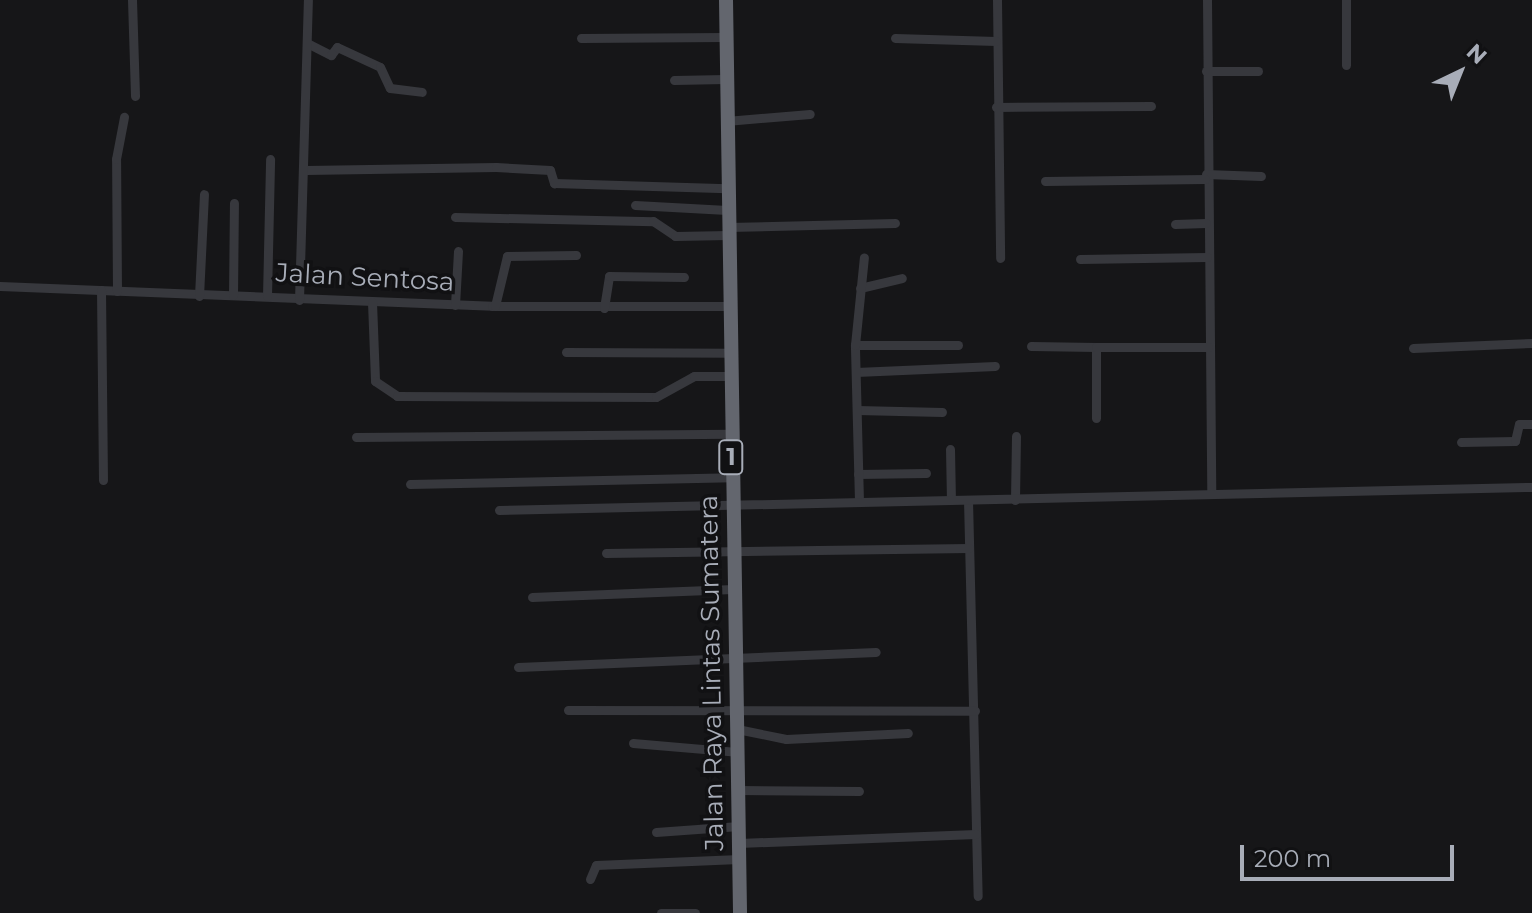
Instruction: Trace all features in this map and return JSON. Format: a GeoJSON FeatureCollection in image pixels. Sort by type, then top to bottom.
{"type":"FeatureCollection","features":[{"type":"Feature","properties":{"kind":"highway","name":"Jalan Raya Lintas Sumatera"},"geometry":{"type":"LineString","coordinates":[[726,0],[730,434],[740,913]]}},
{"type":"Feature","properties":{"kind":"street"},"geometry":{"type":"LineString","coordinates":[[132,0],[135,96]]}},
{"type":"Feature","properties":{"kind":"street"},"geometry":{"type":"LineString","coordinates":[[299,300],[306,170],[308,0]]}},
{"type":"Feature","properties":{"kind":"street"},"geometry":{"type":"LineString","coordinates":[[997,0],[1000,258]]}},
{"type":"Feature","properties":{"kind":"street"},"geometry":{"type":"LineString","coordinates":[[1207,0],[1206,223],[1211,494]]}},
{"type":"Feature","properties":{"kind":"street"},"geometry":{"type":"LineString","coordinates":[[1346,0],[1346,65]]}},
{"type":"Feature","properties":{"kind":"street"},"geometry":{"type":"LineString","coordinates":[[581,38],[725,37]]}},
{"type":"Feature","properties":{"kind":"street"},"geometry":{"type":"LineString","coordinates":[[895,38],[996,41]]}},
{"type":"Feature","properties":{"kind":"street"},"geometry":{"type":"LineString","coordinates":[[307,43],[380,67],[390,88],[422,92]]}},
{"type":"Feature","properties":{"kind":"street"},"geometry":{"type":"LineString","coordinates":[[1206,71],[1258,71]]}},
{"type":"Feature","properties":{"kind":"street"},"geometry":{"type":"LineString","coordinates":[[674,80],[725,79]]}},
{"type":"Feature","properties":{"kind":"street"},"geometry":{"type":"LineString","coordinates":[[996,107],[1151,106]]}},
{"type":"Feature","properties":{"kind":"street"},"geometry":{"type":"LineString","coordinates":[[726,121],[810,114]]}},
{"type":"Feature","properties":{"kind":"street"},"geometry":{"type":"LineString","coordinates":[[117,291],[116,159],[124,117]]}},
{"type":"Feature","properties":{"kind":"street"},"geometry":{"type":"LineString","coordinates":[[267,296],[270,159]]}},
{"type":"Feature","properties":{"kind":"street"},"geometry":{"type":"LineString","coordinates":[[306,170],[496,167],[550,170],[554,183],[727,188]]}},
{"type":"Feature","properties":{"kind":"street"},"geometry":{"type":"LineString","coordinates":[[1045,181],[1261,176]]}},
{"type":"Feature","properties":{"kind":"street"},"geometry":{"type":"LineString","coordinates":[[199,296],[204,194]]}},
{"type":"Feature","properties":{"kind":"street"},"geometry":{"type":"LineString","coordinates":[[233,295],[234,203]]}},
{"type":"Feature","properties":{"kind":"street"},"geometry":{"type":"LineString","coordinates":[[635,205],[727,210]]}},
{"type":"Feature","properties":{"kind":"street"},"geometry":{"type":"LineString","coordinates":[[455,217],[653,221],[675,236],[895,223]]}},
{"type":"Feature","properties":{"kind":"street"},"geometry":{"type":"LineString","coordinates":[[1175,224],[1206,223]]}},
{"type":"Feature","properties":{"kind":"street"},"geometry":{"type":"LineString","coordinates":[[455,305],[458,251]]}},
{"type":"Feature","properties":{"kind":"street"},"geometry":{"type":"LineString","coordinates":[[495,306],[507,256],[576,255]]}},
{"type":"Feature","properties":{"kind":"street"},"geometry":{"type":"LineString","coordinates":[[859,501],[855,345],[864,257]]}},
{"type":"Feature","properties":{"kind":"street"},"geometry":{"type":"LineString","coordinates":[[1080,259],[1207,257]]}},
{"type":"Feature","properties":{"kind":"street"},"geometry":{"type":"LineString","coordinates":[[604,308],[609,276],[684,277]]}},
{"type":"Feature","properties":{"kind":"street"},"geometry":{"type":"LineString","coordinates":[[860,288],[902,278]]}},
{"type":"Feature","properties":{"kind":"street","name":"Jalan Sentosa"},"geometry":{"type":"LineString","coordinates":[[0,286],[455,305],[604,308],[729,306]]}},
{"type":"Feature","properties":{"kind":"street"},"geometry":{"type":"LineString","coordinates":[[101,290],[103,480]]}},
{"type":"Feature","properties":{"kind":"street"},"geometry":{"type":"LineString","coordinates":[[372,302],[375,381],[397,396],[656,397],[694,376],[730,376]]}},
{"type":"Feature","properties":{"kind":"street"},"geometry":{"type":"LineString","coordinates":[[1413,348],[1532,343]]}},
{"type":"Feature","properties":{"kind":"street"},"geometry":{"type":"LineString","coordinates":[[855,345],[958,345]]}},
{"type":"Feature","properties":{"kind":"street"},"geometry":{"type":"LineString","coordinates":[[1031,346],[1208,347]]}},
{"type":"Feature","properties":{"kind":"street"},"geometry":{"type":"LineString","coordinates":[[1096,347],[1096,418]]}},
{"type":"Feature","properties":{"kind":"street"},"geometry":{"type":"LineString","coordinates":[[566,352],[730,353]]}},
{"type":"Feature","properties":{"kind":"street"},"geometry":{"type":"LineString","coordinates":[[856,372],[995,366]]}},
{"type":"Feature","properties":{"kind":"street"},"geometry":{"type":"LineString","coordinates":[[857,410],[942,412]]}},
{"type":"Feature","properties":{"kind":"street"},"geometry":{"type":"LineString","coordinates":[[1461,442],[1515,441],[1519,424],[1532,424]]}},
{"type":"Feature","properties":{"kind":"street"},"geometry":{"type":"LineString","coordinates":[[356,437],[730,434]]}},
{"type":"Feature","properties":{"kind":"street"},"geometry":{"type":"LineString","coordinates":[[1015,500],[1016,436]]}},
{"type":"Feature","properties":{"kind":"street"},"geometry":{"type":"LineString","coordinates":[[950,449],[951,500]]}},
{"type":"Feature","properties":{"kind":"street"},"geometry":{"type":"LineString","coordinates":[[858,474],[926,473]]}},
{"type":"Feature","properties":{"kind":"street"},"geometry":{"type":"LineString","coordinates":[[410,484],[732,477]]}},
{"type":"Feature","properties":{"kind":"street"},"geometry":{"type":"LineString","coordinates":[[499,510],[732,502],[1015,500],[1532,487]]}},
{"type":"Feature","properties":{"kind":"street"},"geometry":{"type":"LineString","coordinates":[[968,500],[978,896]]}},
{"type":"Feature","properties":{"kind":"street"},"geometry":{"type":"LineString","coordinates":[[606,553],[969,548]]}},
{"type":"Feature","properties":{"kind":"street"},"geometry":{"type":"LineString","coordinates":[[532,597],[733,589]]}},
{"type":"Feature","properties":{"kind":"street"},"geometry":{"type":"LineString","coordinates":[[518,667],[876,652]]}},
{"type":"Feature","properties":{"kind":"street"},"geometry":{"type":"LineString","coordinates":[[568,710],[736,708],[975,711]]}},
{"type":"Feature","properties":{"kind":"street"},"geometry":{"type":"LineString","coordinates":[[737,729],[795,739],[908,733]]}},
{"type":"Feature","properties":{"kind":"street"},"geometry":{"type":"LineString","coordinates":[[633,743],[737,752]]}},
{"type":"Feature","properties":{"kind":"street"},"geometry":{"type":"LineString","coordinates":[[738,790],[859,791]]}},
{"type":"Feature","properties":{"kind":"street"},"geometry":{"type":"LineString","coordinates":[[656,832],[739,826]]}},
{"type":"Feature","properties":{"kind":"street"},"geometry":{"type":"LineString","coordinates":[[739,843],[976,834]]}},
{"type":"Feature","properties":{"kind":"street"},"geometry":{"type":"LineString","coordinates":[[590,879],[596,865],[739,859]]}},
{"type":"Feature","properties":{"kind":"street"},"geometry":{"type":"LineString","coordinates":[[661,913],[695,913]]}}]}
